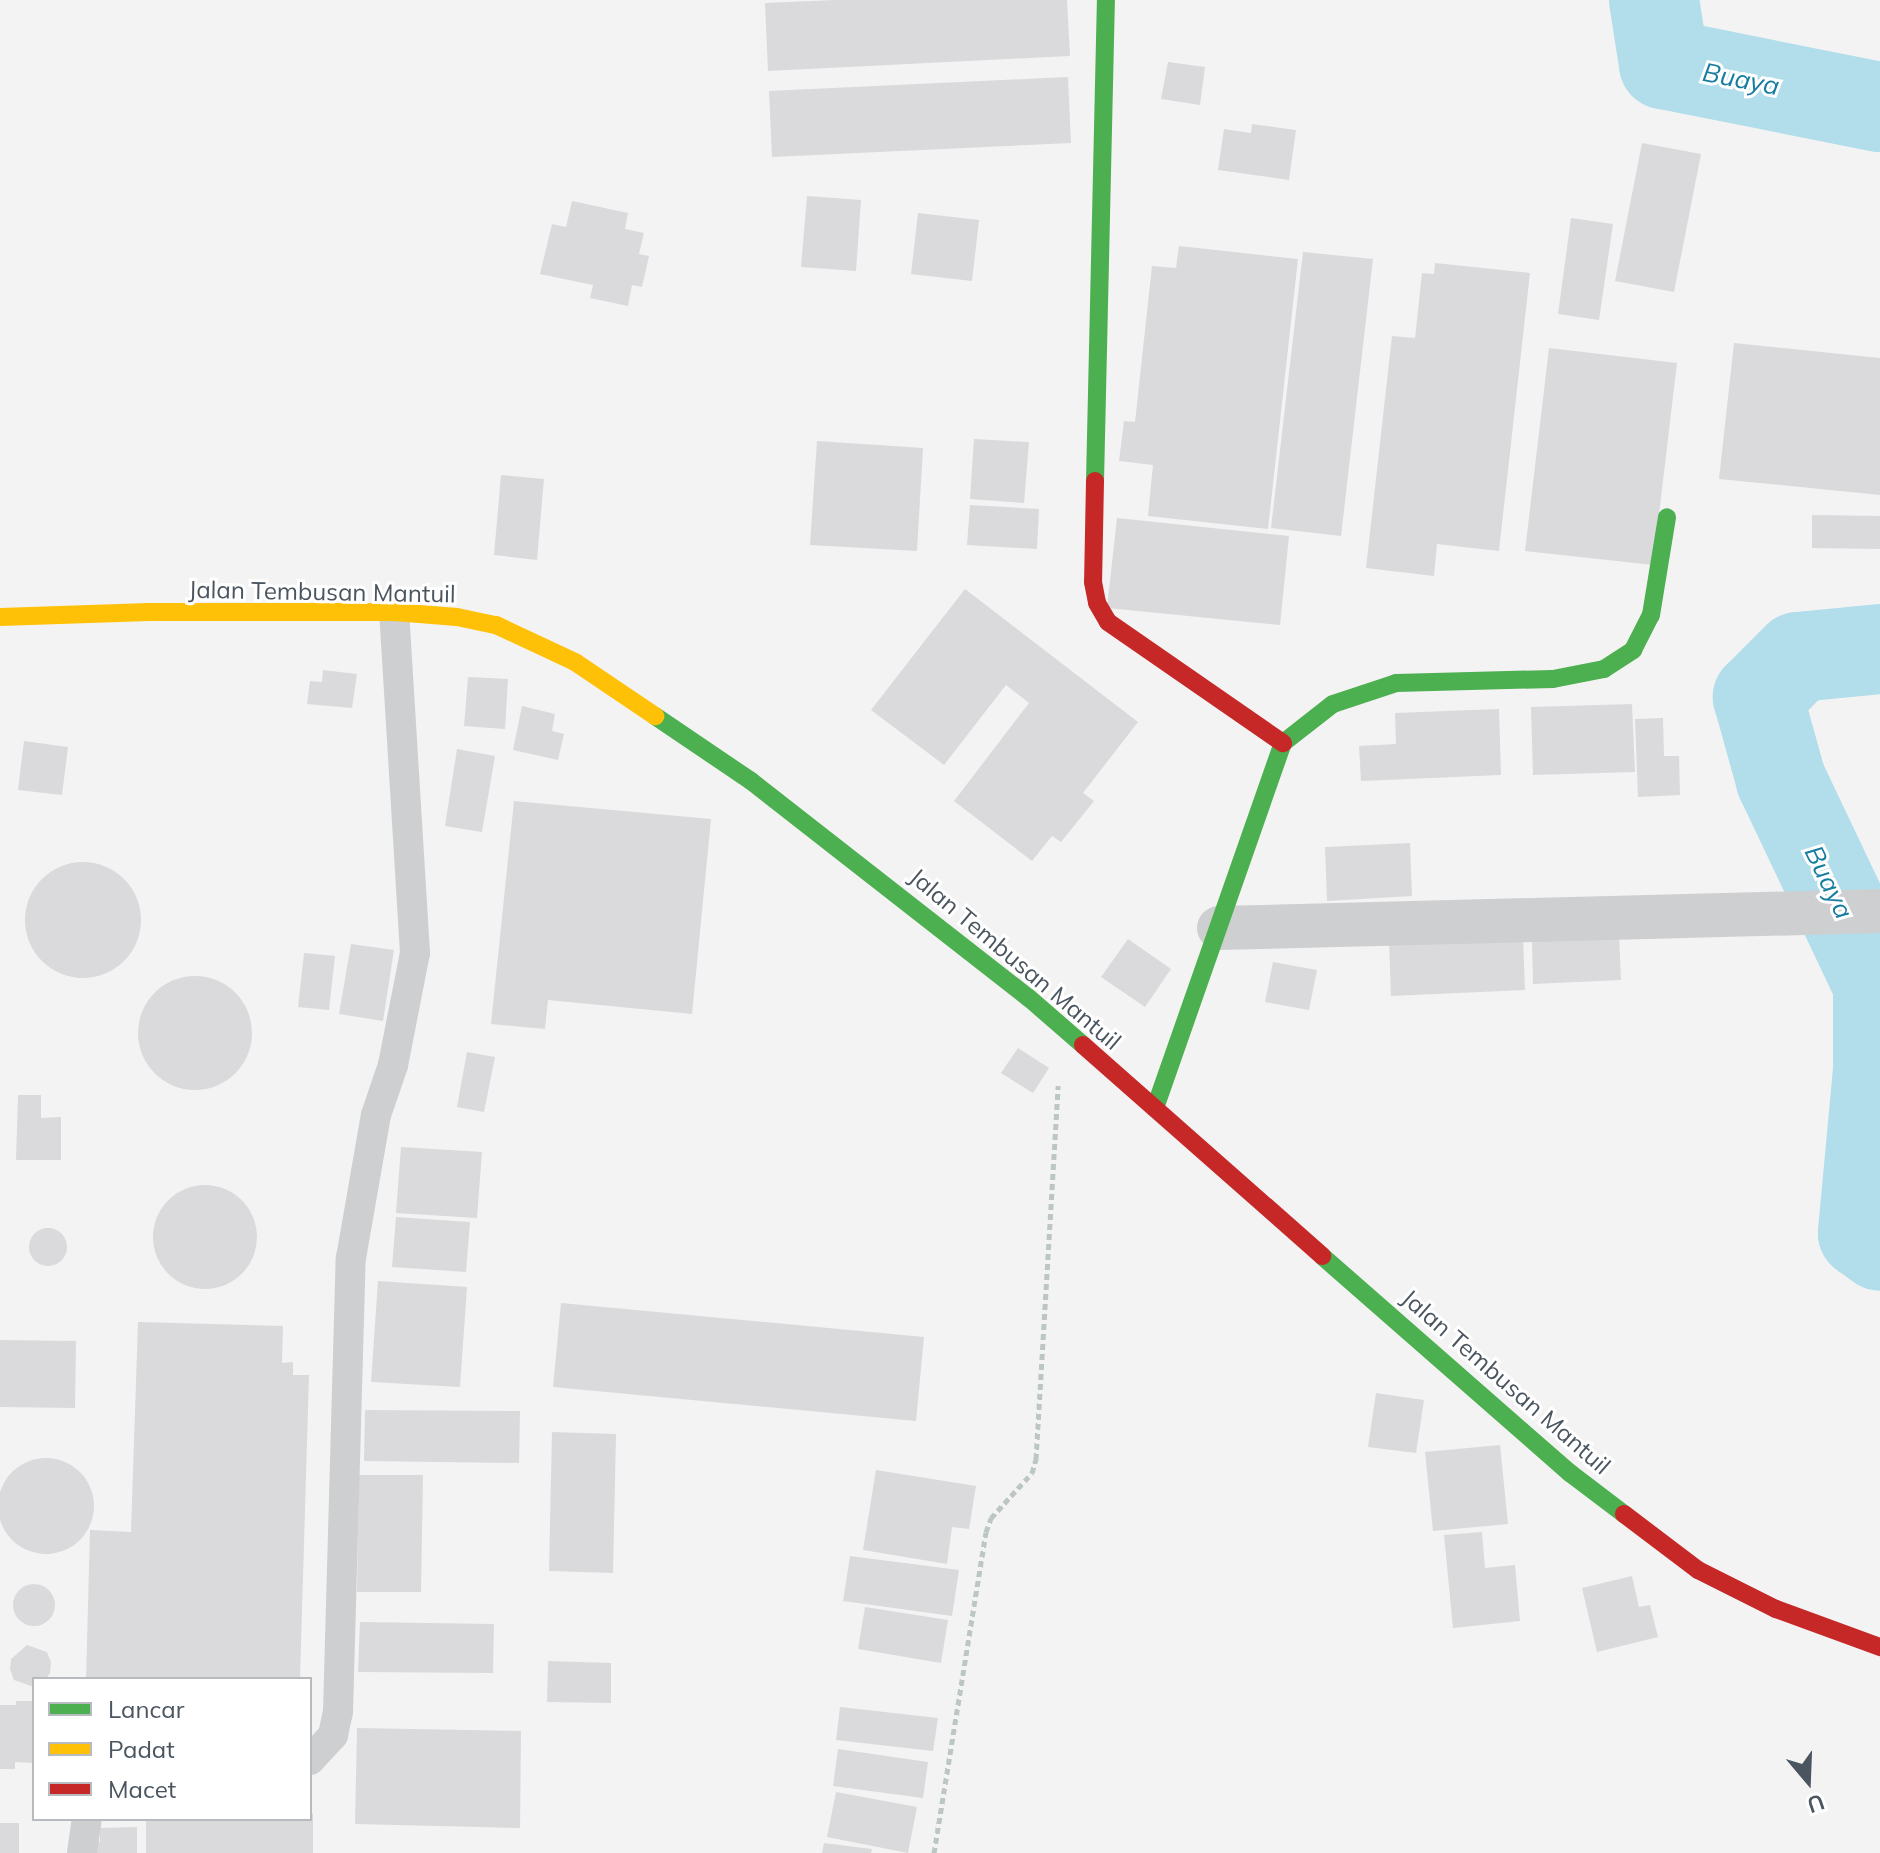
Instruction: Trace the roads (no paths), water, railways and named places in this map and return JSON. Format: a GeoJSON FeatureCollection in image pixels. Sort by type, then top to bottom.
{"type":"FeatureCollection","features":[{"type":"Feature","properties":{"kind":"street"},"geometry":{"type":"LineString","coordinates":[[1106,0],[1094,566],[1097,603],[1108,622],[1283,743]]}},
{"type":"Feature","properties":{"kind":"street"},"geometry":{"type":"LineString","coordinates":[[1155,1108],[1283,743],[1333,704],[1396,683],[1553,679],[1604,669],[1633,650],[1651,615],[1667,517]]}},
{"type":"Feature","properties":{"kind":"street","name":"Jalan Tembusan Mantuil"},"geometry":{"type":"LineString","coordinates":[[0,617],[149,612],[394,612],[457,617],[496,625],[575,662],[776,799],[1062,1026],[1570,1473],[1698,1570],[1776,1609],[1880,1647]]}},
{"type":"Feature","properties":{"kind":"street"},"geometry":{"type":"LineString","coordinates":[[1219,928],[1880,911]]}},
{"type":"Feature","properties":{"kind":"lane"},"geometry":{"type":"LineString","coordinates":[[312,1758],[333,1735],[338,1712],[351,1258],[376,1115],[393,1065],[415,953],[394,612]]}},
{"type":"Feature","properties":{"kind":"lane"},"geometry":{"type":"LineString","coordinates":[[82,1853],[87,1821]]}},
{"type":"Feature","properties":{"kind":"waterway","name":"Buaya"},"geometry":{"type":"LineString","coordinates":[[1654,0],[1664,64],[1880,107]]}},
{"type":"Feature","properties":{"kind":"waterway","name":"Buaya"},"geometry":{"type":"LineString","coordinates":[[1880,649],[1798,657],[1758,697],[1781,780],[1878,984],[1878,1070],[1863,1233],[1880,1246]]}}]}
